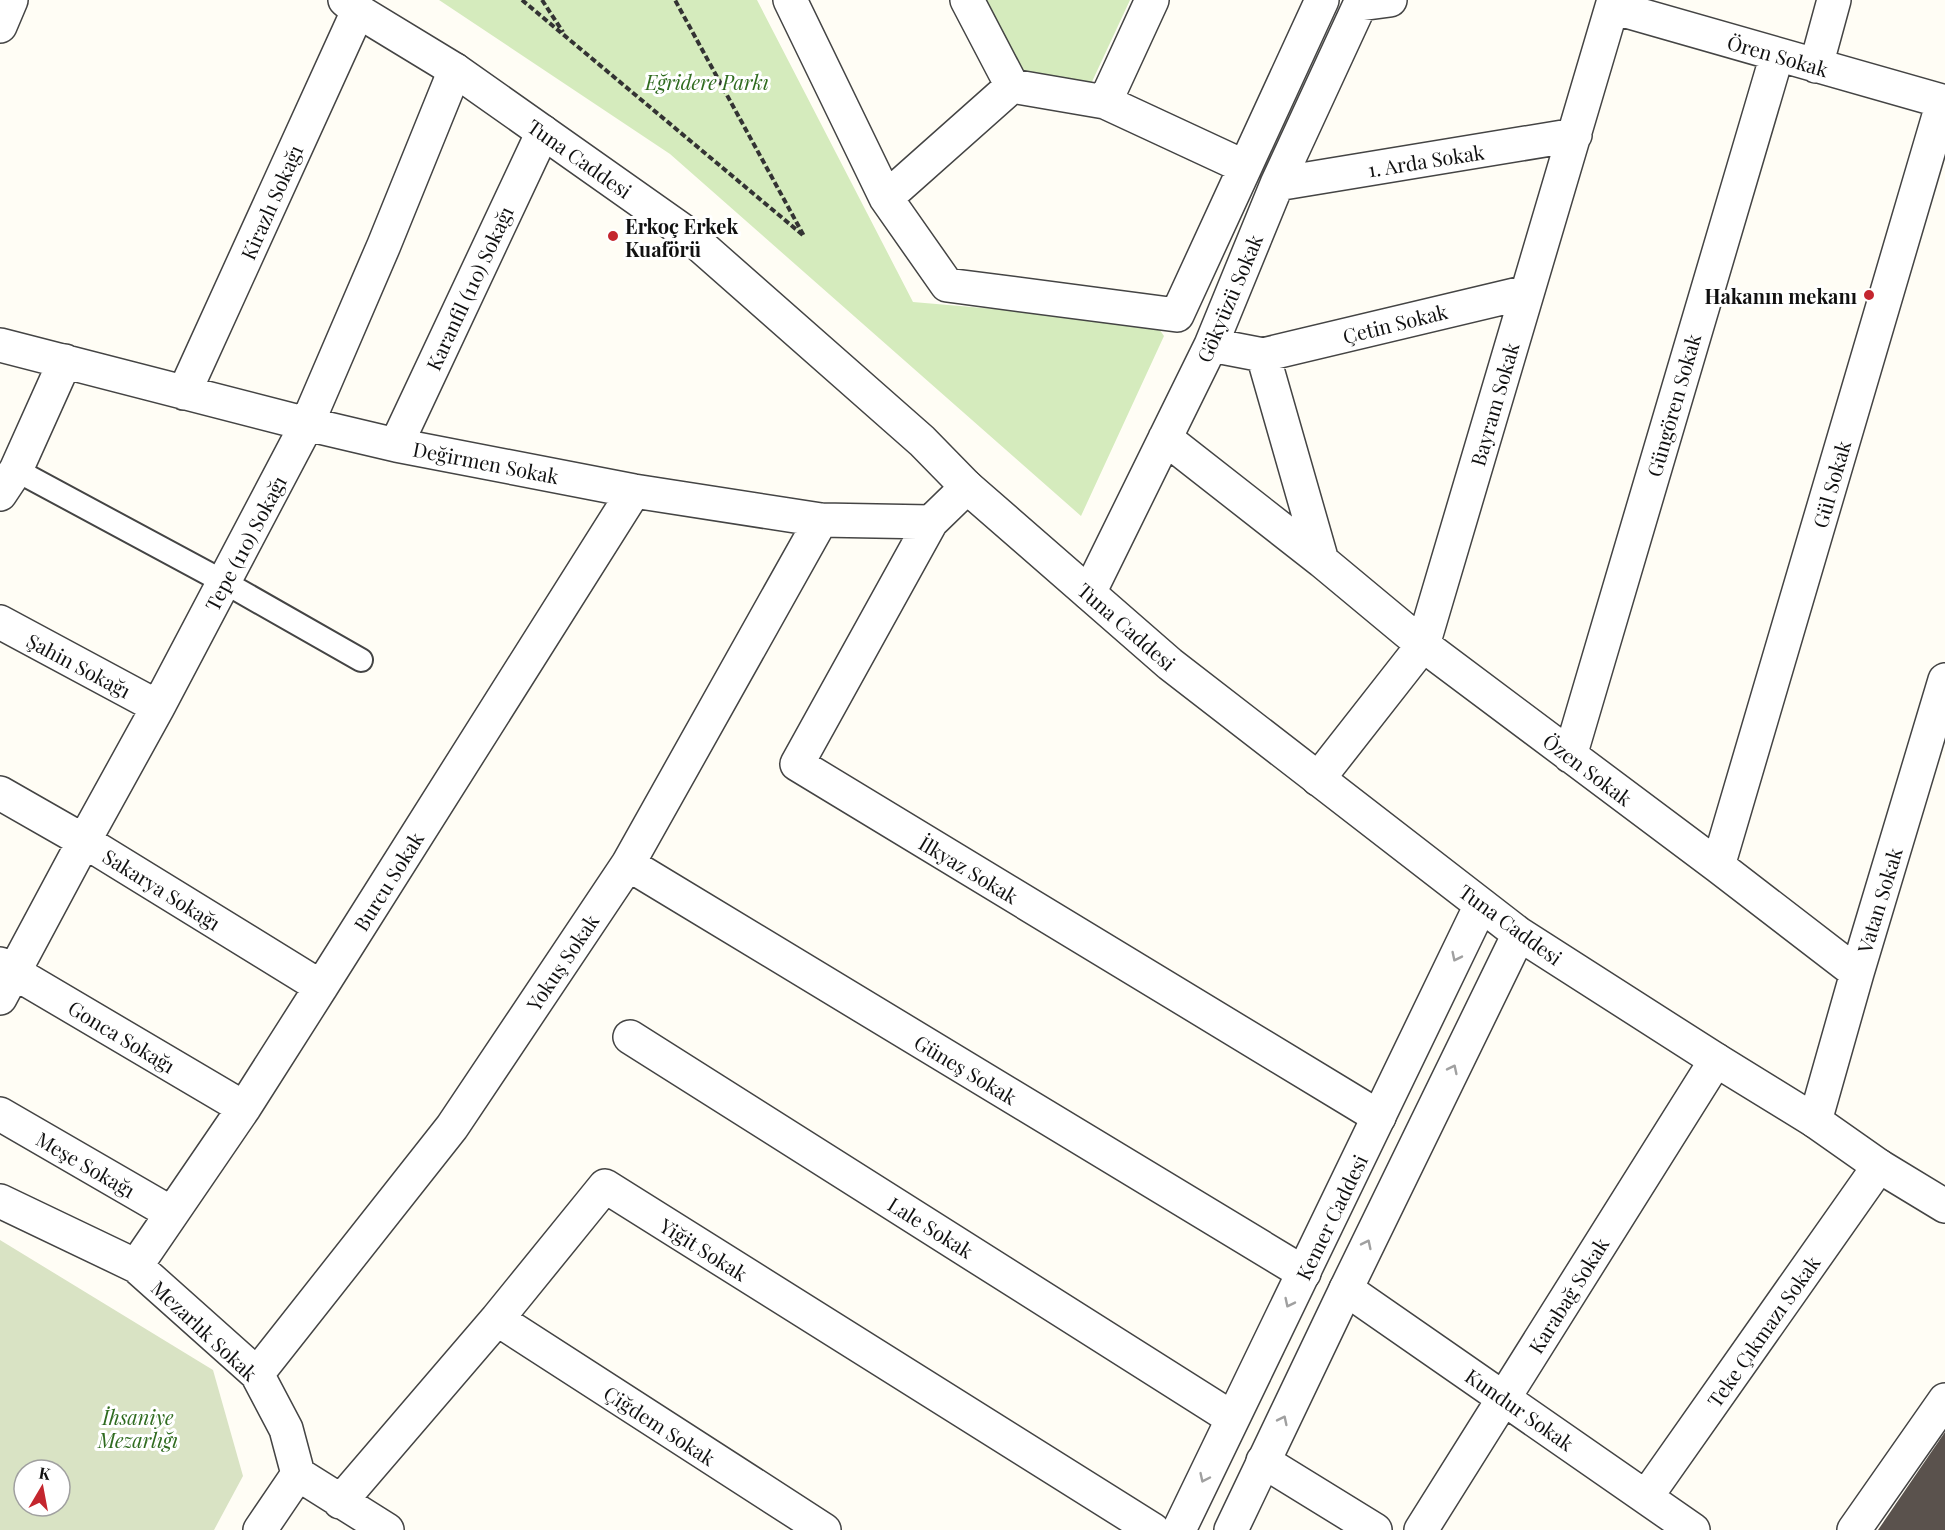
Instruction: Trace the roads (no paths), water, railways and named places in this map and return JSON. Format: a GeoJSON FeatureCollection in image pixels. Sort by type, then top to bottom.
{"type":"FeatureCollection","features":[{"type":"Feature","properties":{"kind":"street"},"geometry":{"type":"LineString","coordinates":[[0,26],[11,0]]}},
{"type":"Feature","properties":{"kind":"street"},"geometry":{"type":"LineString","coordinates":[[790,0],[886,198],[947,285],[1178,315],[1322,0]]}},
{"type":"Feature","properties":{"kind":"street"},"geometry":{"type":"LineString","coordinates":[[967,0],[1012,86]]}},
{"type":"Feature","properties":{"kind":"street"},"geometry":{"type":"LineString","coordinates":[[1105,102],[1152,0]]}},
{"type":"Feature","properties":{"kind":"street"},"geometry":{"type":"LineString","coordinates":[[1816,66],[1834,0]]}},
{"type":"Feature","properties":{"kind":"street","name":"Gökyüzü Sokak"},"geometry":{"type":"LineString","coordinates":[[1089,592],[1211,345],[1277,184],[1370,1]]}},
{"type":"Feature","properties":{"kind":"street","name":"Ören Sokak"},"geometry":{"type":"LineString","coordinates":[[1613,4],[1776,55],[1944,102]]}},
{"type":"Feature","properties":{"kind":"street","name":"Bayram Sokak"},"geometry":{"type":"LineString","coordinates":[[1318,779],[1423,645],[1613,4]]}},
{"type":"Feature","properties":{"kind":"street","name":"Tuna Caddesi"},"geometry":{"type":"LineString","coordinates":[[351,5],[455,70],[686,233],[922,441],[967,487],[1170,664],[1519,934],[1945,1206]]}},
{"type":"Feature","properties":{"kind":"street","name":"Kirazlı Sokağı"},"geometry":{"type":"LineString","coordinates":[[184,393],[351,5]]}},
{"type":"Feature","properties":{"kind":"street","name":"Güngören Sokak"},"geometry":{"type":"LineString","coordinates":[[1570,756],[1776,55]]}},
{"type":"Feature","properties":{"kind":"street","name":"Tepe (110) Sokağı"},"geometry":{"type":"LineString","coordinates":[[5,978],[158,707],[307,424],[384,245],[455,70]]}},
{"type":"Feature","properties":{"kind":"street"},"geometry":{"type":"LineString","coordinates":[[886,198],[1012,86]]}},
{"type":"Feature","properties":{"kind":"street"},"geometry":{"type":"LineString","coordinates":[[1012,86],[1105,102],[1245,167]]}},
{"type":"Feature","properties":{"kind":"street","name":"Gül Sokak"},"geometry":{"type":"LineString","coordinates":[[1718,866],[1944,102]]}},
{"type":"Feature","properties":{"kind":"street","name":"Karanfil (110) Sokağı"},"geometry":{"type":"LineString","coordinates":[[396,445],[543,132]]}},
{"type":"Feature","properties":{"kind":"street","name":"1. Arda Sokak"},"geometry":{"type":"LineString","coordinates":[[1277,184],[1575,135]]}},
{"type":"Feature","properties":{"kind":"street","name":"Çetin Sokak"},"geometry":{"type":"LineString","coordinates":[[1263,355],[1527,292]]}},
{"type":"Feature","properties":{"kind":"street","name":"Değirmen Sokak"},"geometry":{"type":"LineString","coordinates":[[0,345],[396,445],[634,491],[821,520],[931,522]]}},
{"type":"Feature","properties":{"kind":"street"},"geometry":{"type":"LineString","coordinates":[[1211,345],[1263,355],[1322,561]]}},
{"type":"Feature","properties":{"kind":"street"},"geometry":{"type":"LineString","coordinates":[[8,482],[65,361]]}},
{"type":"Feature","properties":{"kind":"street","name":"Özen Sokak"},"geometry":{"type":"LineString","coordinates":[[1165,438],[1322,561],[1423,645],[1857,973]]}},
{"type":"Feature","properties":{"kind":"street"},"geometry":{"type":"LineString","coordinates":[[931,522],[967,487]]}},
{"type":"Feature","properties":{"kind":"street","name":"Burcu Sokak"},"geometry":{"type":"LineString","coordinates":[[136,1266],[244,1108],[634,491]]}},
{"type":"Feature","properties":{"kind":"street","name":"Yokuş Sokak"},"geometry":{"type":"LineString","coordinates":[[257,1374],[452,1127],[628,864],[821,520]]}},
{"type":"Feature","properties":{"kind":"street","name":"İlkyaz Sokak"},"geometry":{"type":"LineString","coordinates":[[931,522],[797,764],[1379,1117]]}},
{"type":"Feature","properties":{"kind":"street","name":"Şahin Sokağı"},"geometry":{"type":"LineString","coordinates":[[0,622],[158,707]]}},
{"type":"Feature","properties":{"kind":"street","name":"Vatan Sokak"},"geometry":{"type":"LineString","coordinates":[[1815,1121],[1945,680]]}},
{"type":"Feature","properties":{"kind":"street","name":"Sakarya Sokağı"},"geometry":{"type":"LineString","coordinates":[[0,793],[84,841],[321,987]]}},
{"type":"Feature","properties":{"kind":"street","name":"Güneş Sokak"},"geometry":{"type":"LineString","coordinates":[[628,864],[1304,1273]]}},
{"type":"Feature","properties":{"kind":"street","name":"Kemer Caddesi"},"geometry":{"type":"LineString","coordinates":[[1179,1530],[1481,905]]}},
{"type":"Feature","properties":{"kind":"street"},"geometry":{"type":"LineString","coordinates":[[1231,1530],[1519,934]]}},
{"type":"Feature","properties":{"kind":"street","name":"Gonca Sokağı"},"geometry":{"type":"LineString","coordinates":[[5,978],[244,1108]]}},
{"type":"Feature","properties":{"kind":"street","name":"Lale Sokak"},"geometry":{"type":"LineString","coordinates":[[630,1037],[1232,1418]]}},
{"type":"Feature","properties":{"kind":"street","name":"Karabağ Sokak"},"geometry":{"type":"LineString","coordinates":[[1421,1530],[1716,1060]]}},
{"type":"Feature","properties":{"kind":"street","name":"Meşe Sokağı"},"geometry":{"type":"LineString","coordinates":[[0,1114],[171,1214]]}},
{"type":"Feature","properties":{"kind":"street","name":"Teke Çıkmazı Sokak"},"geometry":{"type":"LineString","coordinates":[[1646,1497],[1880,1166]]}},
{"type":"Feature","properties":{"kind":"street","name":"Yiğit Sokak"},"geometry":{"type":"LineString","coordinates":[[340,1502],[497,1319],[605,1186],[1153,1530]]}},
{"type":"Feature","properties":{"kind":"street","name":"Mezarlık Sokak"},"geometry":{"type":"LineString","coordinates":[[0,1201],[136,1266],[257,1374],[286,1429],[298,1474]]}},
{"type":"Feature","properties":{"kind":"street","name":"Kundur Sokak"},"geometry":{"type":"LineString","coordinates":[[1346,1289],[1693,1530]]}},
{"type":"Feature","properties":{"kind":"street","name":"Çiğdem Sokak"},"geometry":{"type":"LineString","coordinates":[[497,1319],[824,1530]]}},
{"type":"Feature","properties":{"kind":"street"},"geometry":{"type":"LineString","coordinates":[[1854,1530],[1945,1400]]}},
{"type":"Feature","properties":{"kind":"street"},"geometry":{"type":"LineString","coordinates":[[1263,1461],[1375,1530]]}},
{"type":"Feature","properties":{"kind":"street"},"geometry":{"type":"LineString","coordinates":[[260,1530],[298,1474],[387,1530]]}},
{"type":"Feature","properties":{"kind":"lane"},"geometry":{"type":"LineString","coordinates":[[8,482],[224,582],[361,660]]}},
{"type":"Feature","properties":{"kind":"place","name":"Erkoç Erkek Kuaförü"},"geometry":{"type":"Point","coordinates":[613,236]}},
{"type":"Feature","properties":{"kind":"place","name":"Hakanın mekanı"},"geometry":{"type":"Point","coordinates":[1869,295]}},
{"type":"Feature","properties":{"kind":"park label","name":"Eğridere Parkı"},"geometry":{"type":"Point","coordinates":[707,81]}},
{"type":"Feature","properties":{"kind":"park label","name":"İhsaniye Mezarlığı"},"geometry":{"type":"Point","coordinates":[138,1428]}}]}
